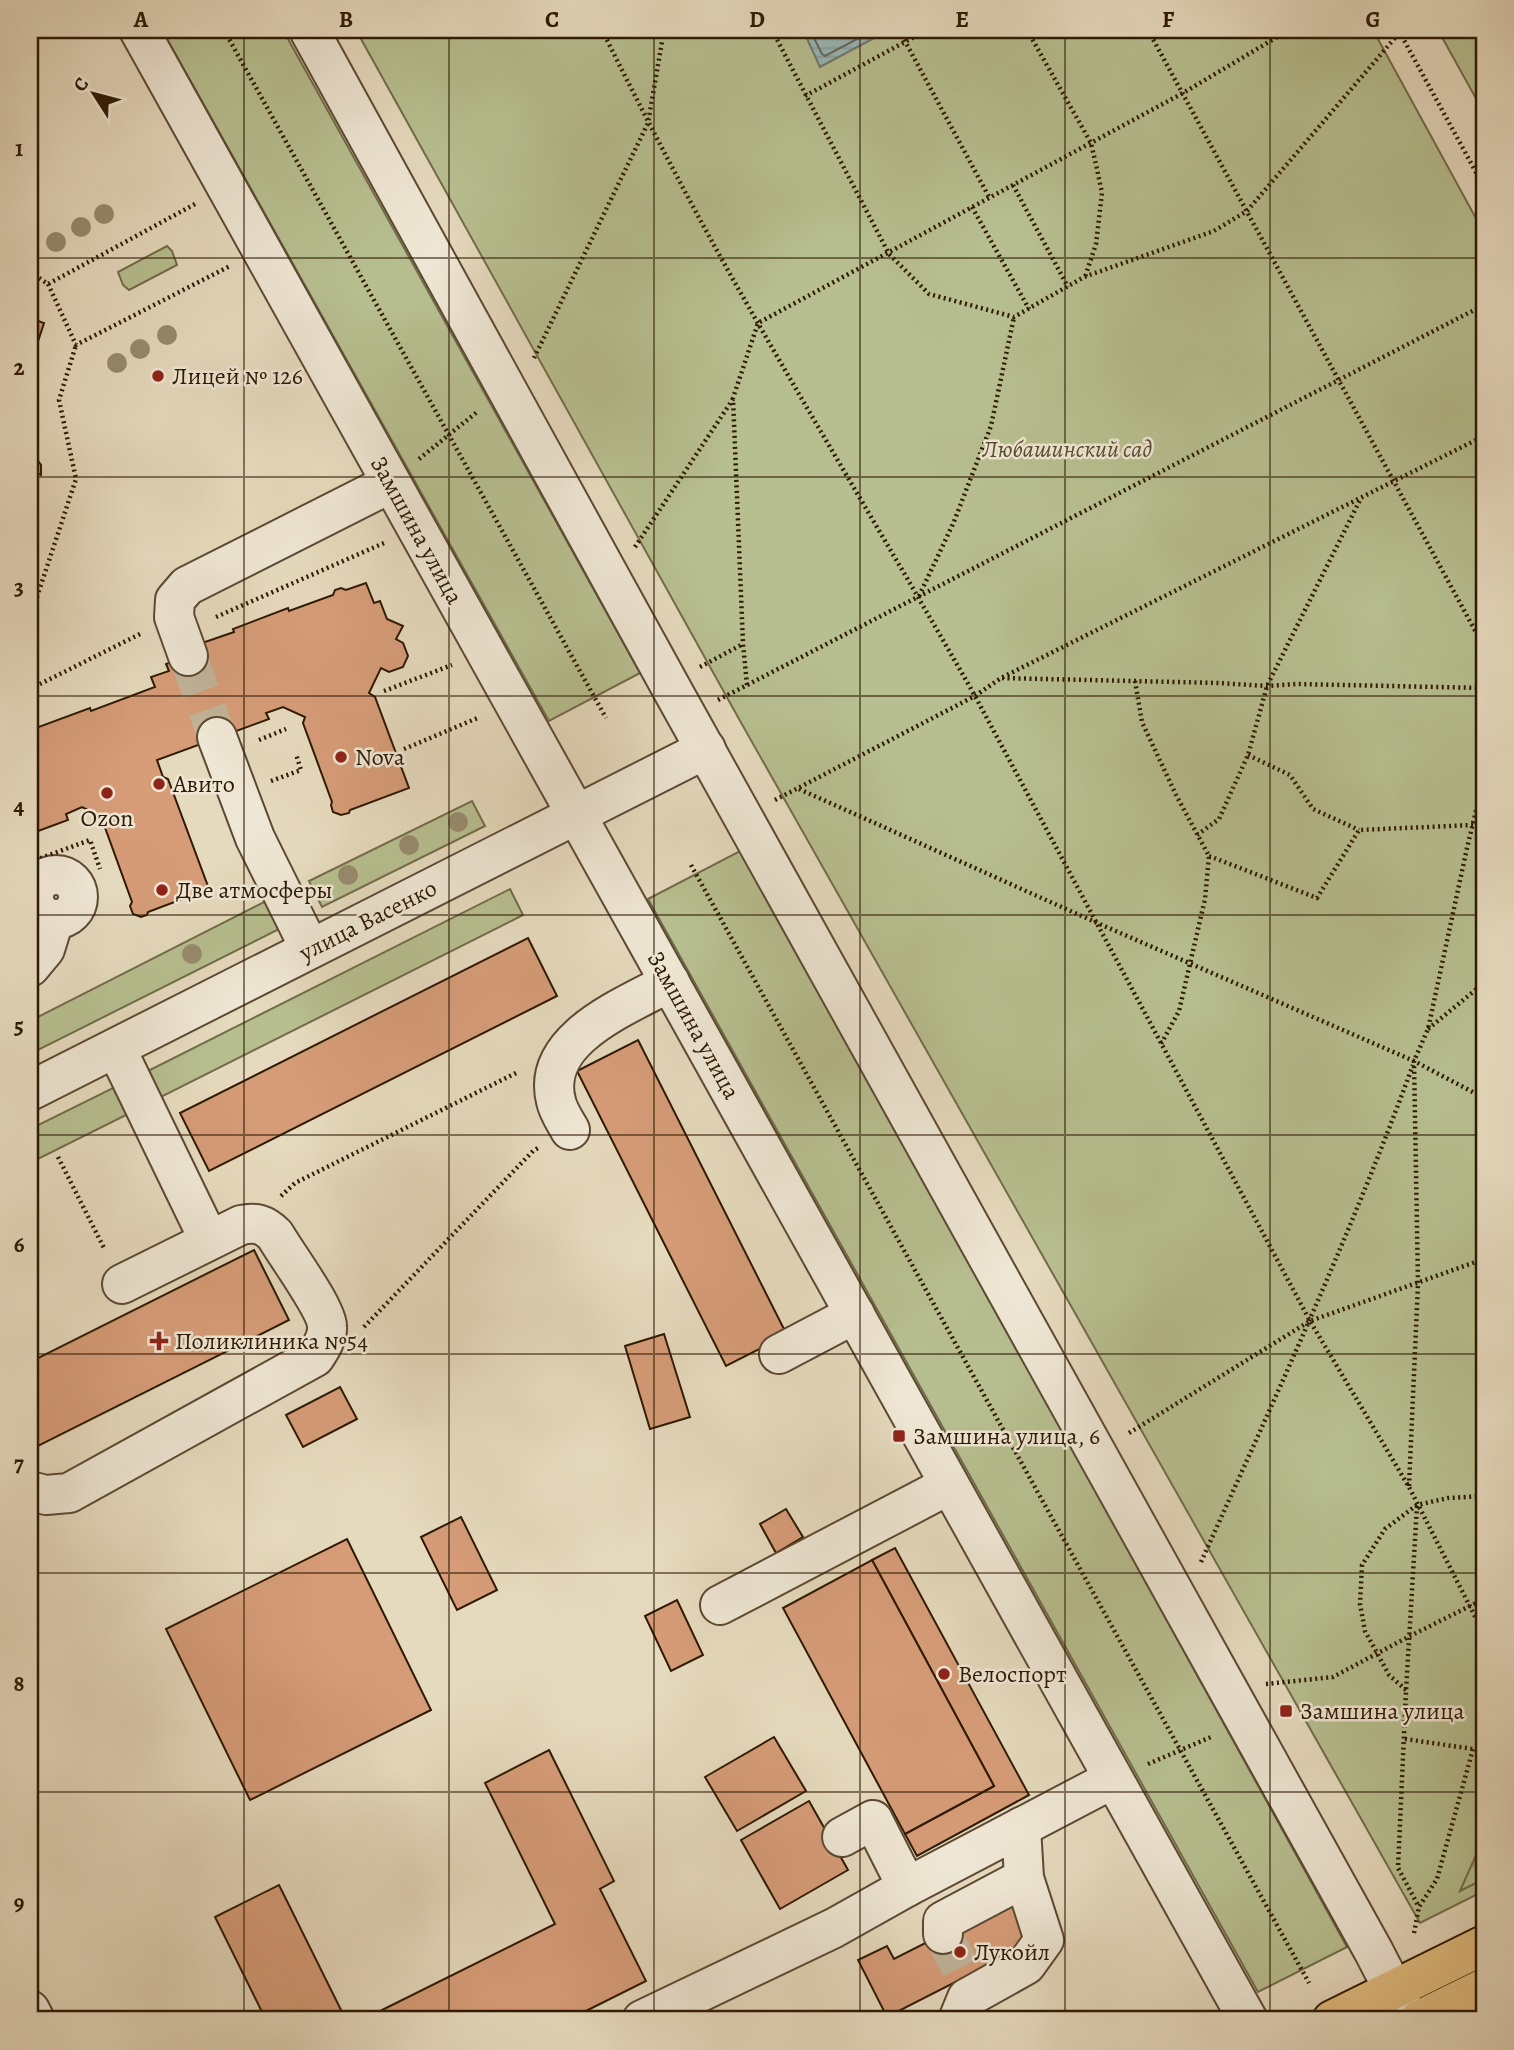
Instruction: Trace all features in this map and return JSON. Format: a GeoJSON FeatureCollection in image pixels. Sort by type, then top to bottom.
{"type":"FeatureCollection","features":[{"type":"Feature","properties":{"kind":"main road"},"geometry":{"type":"LineString","coordinates":[[1332,2020],[1401,2005],[1484,1945]]}},
{"type":"Feature","properties":{"kind":"main road"},"geometry":{"type":"LineString","coordinates":[[1419,2020],[1484,1988]]}},
{"type":"Feature","properties":{"kind":"street","name":"Замшина улица"},"geometry":{"type":"LineString","coordinates":[[139,30],[1248,2020]]}},
{"type":"Feature","properties":{"kind":"street"},"geometry":{"type":"LineString","coordinates":[[309,30],[1401,2005]]}},
{"type":"Feature","properties":{"kind":"street"},"geometry":{"type":"LineString","coordinates":[[181,635],[175,600],[187,586],[391,483]]}},
{"type":"Feature","properties":{"kind":"street"},"geometry":{"type":"LineString","coordinates":[[217,737],[255,838],[310,949]]}},
{"type":"Feature","properties":{"kind":"street","name":"улица Васенко"},"geometry":{"type":"LineString","coordinates":[[30,1091],[706,749]]}},
{"type":"Feature","properties":{"kind":"street"},"geometry":{"type":"LineString","coordinates":[[30,967],[45,949],[54,919]]}},
{"type":"Feature","properties":{"kind":"street"},"geometry":{"type":"LineString","coordinates":[[569,1130],[556,1102],[554,1083],[558,1064],[569,1046],[586,1029],[670,982]]}},
{"type":"Feature","properties":{"kind":"street"},"geometry":{"type":"LineString","coordinates":[[116,1048],[209,1240]]}},
{"type":"Feature","properties":{"kind":"street"},"geometry":{"type":"LineString","coordinates":[[30,1491],[46,1495],[69,1493],[315,1357],[324,1343],[328,1328],[324,1313],[275,1236],[268,1228],[259,1224],[241,1225],[122,1284]]}},
{"type":"Feature","properties":{"kind":"street"},"geometry":{"type":"LineString","coordinates":[[779,1354],[855,1314]]}},
{"type":"Feature","properties":{"kind":"street"},"geometry":{"type":"LineString","coordinates":[[720,1605],[949,1485]]}},
{"type":"Feature","properties":{"kind":"street"},"geometry":{"type":"LineString","coordinates":[[642,2020],[834,1928],[1113,1779]]}},
{"type":"Feature","properties":{"kind":"street"},"geometry":{"type":"LineString","coordinates":[[842,1837],[873,1820],[907,1887]]}},
{"type":"Feature","properties":{"kind":"street"},"geometry":{"type":"LineString","coordinates":[[963,1998],[1026,1965],[1044,1940],[1024,1878],[1021,1827]]}},
{"type":"Feature","properties":{"kind":"street"},"geometry":{"type":"LineString","coordinates":[[943,1934],[943,1921],[1024,1878]]}},
{"type":"Feature","properties":{"kind":"street"},"geometry":{"type":"LineString","coordinates":[[30,2010],[35,2020]]}},
{"type":"Feature","properties":{"kind":"path"},"geometry":{"type":"LineString","coordinates":[[224,30],[606,718]]}},
{"type":"Feature","properties":{"kind":"path"},"geometry":{"type":"LineString","coordinates":[[601,30],[648,123],[758,323],[975,696],[1310,1321],[1409,1487],[1484,1634]]}},
{"type":"Feature","properties":{"kind":"path"},"geometry":{"type":"LineString","coordinates":[[391,483],[529,367],[648,123],[664,30]]}},
{"type":"Feature","properties":{"kind":"path"},"geometry":{"type":"LineString","coordinates":[[772,30],[889,254],[929,293],[1014,317],[1084,277],[1214,231],[1247,211],[1399,31],[1484,187]]}},
{"type":"Feature","properties":{"kind":"path"},"geometry":{"type":"LineString","coordinates":[[899,30],[989,197]]}},
{"type":"Feature","properties":{"kind":"path"},"geometry":{"type":"LineString","coordinates":[[805,96],[927,30]]}},
{"type":"Feature","properties":{"kind":"path"},"geometry":{"type":"LineString","coordinates":[[1027,30],[1091,143],[1102,193],[1096,243],[1084,277]]}},
{"type":"Feature","properties":{"kind":"path"},"geometry":{"type":"LineString","coordinates":[[1148,30],[1484,648]]}},
{"type":"Feature","properties":{"kind":"path"},"geometry":{"type":"LineString","coordinates":[[632,552],[733,398],[758,323],[1183,93],[1289,30]]}},
{"type":"Feature","properties":{"kind":"path"},"geometry":{"type":"LineString","coordinates":[[1013,185],[1068,287]]}},
{"type":"Feature","properties":{"kind":"path"},"geometry":{"type":"LineString","coordinates":[[48,284],[227,188]]}},
{"type":"Feature","properties":{"kind":"path"},"geometry":{"type":"LineString","coordinates":[[971,207],[1029,309]]}},
{"type":"Feature","properties":{"kind":"path"},"geometry":{"type":"LineString","coordinates":[[76,345],[237,263]]}},
{"type":"Feature","properties":{"kind":"path"},"geometry":{"type":"LineString","coordinates":[[30,272],[48,284],[76,345],[59,400],[76,479],[30,618]]}},
{"type":"Feature","properties":{"kind":"path"},"geometry":{"type":"LineString","coordinates":[[714,702],[1484,305]]}},
{"type":"Feature","properties":{"kind":"path"},"geometry":{"type":"LineString","coordinates":[[919,596],[953,524],[991,426],[1014,317]]}},
{"type":"Feature","properties":{"kind":"path"},"geometry":{"type":"LineString","coordinates":[[733,398],[747,685]]}},
{"type":"Feature","properties":{"kind":"path"},"geometry":{"type":"LineString","coordinates":[[770,802],[975,696],[1001,678],[1484,436]]}},
{"type":"Feature","properties":{"kind":"path"},"geometry":{"type":"LineString","coordinates":[[1198,835],[1219,819],[1248,755],[1267,686],[1360,500]]}},
{"type":"Feature","properties":{"kind":"path"},"geometry":{"type":"LineString","coordinates":[[30,689],[181,635],[390,540]]}},
{"type":"Feature","properties":{"kind":"path"},"geometry":{"type":"LineString","coordinates":[[696,669],[743,643]]}},
{"type":"Feature","properties":{"kind":"path"},"geometry":{"type":"LineString","coordinates":[[384,691],[458,663]]}},
{"type":"Feature","properties":{"kind":"path"},"geometry":{"type":"LineString","coordinates":[[1001,678],[1267,686],[1297,684],[1484,688]]}},
{"type":"Feature","properties":{"kind":"path"},"geometry":{"type":"LineString","coordinates":[[1135,681],[1142,722],[1176,795],[1209,856],[1205,899],[1179,1010],[1161,1044]]}},
{"type":"Feature","properties":{"kind":"path"},"geometry":{"type":"LineString","coordinates":[[404,750],[486,715]]}},
{"type":"Feature","properties":{"kind":"path"},"geometry":{"type":"LineString","coordinates":[[267,783],[301,770],[296,754]]}},
{"type":"Feature","properties":{"kind":"path"},"geometry":{"type":"LineString","coordinates":[[1248,755],[1290,775],[1313,809],[1359,830],[1472,825],[1484,827]]}},
{"type":"Feature","properties":{"kind":"path"},"geometry":{"type":"LineString","coordinates":[[1196,1572],[1310,1321],[1384,1144],[1428,1029],[1484,778]]}},
{"type":"Feature","properties":{"kind":"path"},"geometry":{"type":"LineString","coordinates":[[798,789],[1095,922],[1414,1060],[1484,1098]]}},
{"type":"Feature","properties":{"kind":"path"},"geometry":{"type":"LineString","coordinates":[[1209,856],[1317,898],[1359,830]]}},
{"type":"Feature","properties":{"kind":"path"},"geometry":{"type":"LineString","coordinates":[[30,862],[90,840],[100,869]]}},
{"type":"Feature","properties":{"kind":"path"},"geometry":{"type":"LineString","coordinates":[[691,865],[1309,1983]]}},
{"type":"Feature","properties":{"kind":"path"},"geometry":{"type":"LineString","coordinates":[[1428,1029],[1484,984]]}},
{"type":"Feature","properties":{"kind":"path"},"geometry":{"type":"LineString","coordinates":[[1409,1487],[1418,1284],[1414,1060]]}},
{"type":"Feature","properties":{"kind":"path"},"geometry":{"type":"LineString","coordinates":[[259,1224],[283,1193],[295,1184],[520,1071]]}},
{"type":"Feature","properties":{"kind":"path"},"geometry":{"type":"LineString","coordinates":[[324,1343],[362,1328],[533,1151],[569,1130]]}},
{"type":"Feature","properties":{"kind":"path"},"geometry":{"type":"LineString","coordinates":[[58,1157],[122,1284]]}},
{"type":"Feature","properties":{"kind":"path"},"geometry":{"type":"LineString","coordinates":[[1122,1437],[1310,1321],[1484,1259]]}},
{"type":"Feature","properties":{"kind":"path"},"geometry":{"type":"LineString","coordinates":[[1406,1690],[1389,1675],[1364,1631],[1360,1604],[1362,1565],[1385,1529],[1418,1505],[1448,1497],[1484,1496]]}},
{"type":"Feature","properties":{"kind":"path"},"geometry":{"type":"LineString","coordinates":[[1418,1505],[1398,1868],[1419,1907]]}},
{"type":"Feature","properties":{"kind":"path"},"geometry":{"type":"LineString","coordinates":[[1259,1684],[1333,1677],[1484,1599]]}},
{"type":"Feature","properties":{"kind":"path"},"geometry":{"type":"LineString","coordinates":[[1113,1779],[1246,1721]]}},
{"type":"Feature","properties":{"kind":"path"},"geometry":{"type":"LineString","coordinates":[[1405,1739],[1473,1749],[1484,1744]]}},
{"type":"Feature","properties":{"kind":"path"},"geometry":{"type":"LineString","coordinates":[[1414,1933],[1419,1907],[1437,1879],[1473,1749]]}},
{"type":"Feature","properties":{"kind":"green space"},"geometry":{"type":"Polygon","coordinates":[[[162,30],[283,30],[640,673],[549,721],[162,30]]]}},
{"type":"Feature","properties":{"kind":"green space","name":"Любашинский сад"},"geometry":{"type":"Polygon","coordinates":[[[356,30],[1373,30],[1484,233],[1484,1891],[1420,1923],[739,719],[356,30]]]}},
{"type":"Feature","properties":{"kind":"green space"},"geometry":{"type":"Polygon","coordinates":[[[1438,30],[1484,30],[1484,113],[1438,30]]]}},
{"type":"Feature","properties":{"kind":"green space"},"geometry":{"type":"Polygon","coordinates":[[[167,246],[177,265],[129,290],[123,285],[118,272],[167,246]]]}},
{"type":"Feature","properties":{"kind":"green space"},"geometry":{"type":"Polygon","coordinates":[[[472,801],[485,826],[322,907],[309,881],[472,801]]]}},
{"type":"Feature","properties":{"kind":"green space"},"geometry":{"type":"Polygon","coordinates":[[[742,850],[1347,1947],[1258,1992],[648,899],[742,850]]]}},
{"type":"Feature","properties":{"kind":"green space"},"geometry":{"type":"Polygon","coordinates":[[[510,889],[523,915],[155,1100],[142,1074],[510,889]]]}},
{"type":"Feature","properties":{"kind":"green space"},"geometry":{"type":"Polygon","coordinates":[[[278,895],[291,923],[30,1054],[30,1021],[278,895]]]}},
{"type":"Feature","properties":{"kind":"green space"},"geometry":{"type":"Polygon","coordinates":[[[117,1086],[130,1113],[30,1163],[30,1129],[117,1086]]]}},
{"type":"Feature","properties":{"kind":"green space"},"geometry":{"type":"Polygon","coordinates":[[[1484,1837],[1484,1879],[1460,1891],[1484,1837]]]}},
{"type":"Feature","properties":{"kind":"water"},"geometry":{"type":"Polygon","coordinates":[[[803,30],[889,30],[820,67],[803,30]]]}},
{"type":"Feature","properties":{"kind":"building"},"geometry":{"type":"Polygon","coordinates":[[[30,318],[44,323],[30,366],[30,318]]]}},
{"type":"Feature","properties":{"kind":"building"},"geometry":{"type":"Polygon","coordinates":[[[30,449],[41,465],[41,475],[37,473],[30,494],[30,449]]]}},
{"type":"Feature","properties":{"kind":"building"},"geometry":{"type":"Polygon","coordinates":[[[366,583],[374,603],[380,601],[387,619],[403,626],[396,639],[403,643],[408,656],[403,667],[389,672],[381,668],[369,693],[375,697],[409,788],[350,810],[349,813],[341,815],[333,812],[332,802],[303,723],[305,717],[283,707],[266,713],[269,719],[157,760],[163,777],[168,779],[209,889],[141,917],[133,914],[130,906],[132,902],[103,822],[105,818],[82,807],[66,814],[68,820],[30,834],[30,734],[34,732],[33,729],[155,687],[151,677],[169,671],[166,664],[199,652],[196,645],[234,632],[233,629],[288,608],[289,611],[333,595],[335,590],[346,590],[366,583]]]}},
{"type":"Feature","properties":{"kind":"building"},"geometry":{"type":"Polygon","coordinates":[[[528,938],[557,996],[209,1171],[180,1113],[528,938]]]}},
{"type":"Feature","properties":{"kind":"building"},"geometry":{"type":"Polygon","coordinates":[[[638,1040],[787,1335],[726,1366],[577,1071],[638,1040]]]}},
{"type":"Feature","properties":{"kind":"building","name":"Поликлиника №54"},"geometry":{"type":"Polygon","coordinates":[[[254,1250],[289,1320],[30,1450],[30,1362],[254,1250]]]}},
{"type":"Feature","properties":{"kind":"building"},"geometry":{"type":"Polygon","coordinates":[[[664,1334],[690,1417],[650,1429],[625,1346],[664,1334]]]}},
{"type":"Feature","properties":{"kind":"building"},"geometry":{"type":"Polygon","coordinates":[[[340,1387],[357,1419],[303,1447],[286,1415],[340,1387]]]}},
{"type":"Feature","properties":{"kind":"building"},"geometry":{"type":"Polygon","coordinates":[[[786,1509],[803,1537],[776,1553],[760,1524],[786,1509]]]}},
{"type":"Feature","properties":{"kind":"building"},"geometry":{"type":"Polygon","coordinates":[[[461,1517],[497,1590],[457,1610],[421,1537],[461,1517]]]}},
{"type":"Feature","properties":{"kind":"building"},"geometry":{"type":"Polygon","coordinates":[[[347,1539],[431,1710],[250,1800],[166,1629],[347,1539]]]}},
{"type":"Feature","properties":{"kind":"building"},"geometry":{"type":"Polygon","coordinates":[[[895,1548],[1029,1795],[917,1856],[905,1834],[994,1786],[872,1560],[895,1548]]]}},
{"type":"Feature","properties":{"kind":"building"},"geometry":{"type":"Polygon","coordinates":[[[872,1560],[994,1786],[905,1834],[783,1608],[872,1560]]]}},
{"type":"Feature","properties":{"kind":"building"},"geometry":{"type":"Polygon","coordinates":[[[677,1600],[703,1655],[671,1671],[645,1616],[677,1600]]]}},
{"type":"Feature","properties":{"kind":"building"},"geometry":{"type":"Polygon","coordinates":[[[774,1737],[806,1791],[737,1831],[705,1777],[774,1737]]]}},
{"type":"Feature","properties":{"kind":"building"},"geometry":{"type":"Polygon","coordinates":[[[549,1750],[614,1881],[600,1889],[646,1981],[568,2020],[362,2020],[555,1924],[485,1783],[549,1750]]]}},
{"type":"Feature","properties":{"kind":"building"},"geometry":{"type":"Polygon","coordinates":[[[809,1801],[848,1870],[780,1909],[741,1840],[809,1801]]]}},
{"type":"Feature","properties":{"kind":"building"},"geometry":{"type":"Polygon","coordinates":[[[279,1885],[346,2020],[266,2020],[215,1917],[279,1885]]]}},
{"type":"Feature","properties":{"kind":"building","name":"Лукойл"},"geometry":{"type":"Polygon","coordinates":[[[1014,1898],[1036,1941],[887,2017],[858,1960],[887,1946],[894,1959],[1014,1898]]]}},
{"type":"Feature","properties":{"kind":"tunnel"},"geometry":{"type":"LineString","coordinates":[[188,656],[217,737]]}},
{"type":"Feature","properties":{"kind":"tunnel"},"geometry":{"type":"LineString","coordinates":[[943,1934],[965,1977]]}},
{"type":"Feature","properties":{"kind":"place","name":"Лицей № 126"},"geometry":{"type":"Point","coordinates":[158,376]}},
{"type":"Feature","properties":{"kind":"place","name":"Nova"},"geometry":{"type":"Point","coordinates":[341,757]}},
{"type":"Feature","properties":{"kind":"place","name":"Авито"},"geometry":{"type":"Point","coordinates":[159,784]}},
{"type":"Feature","properties":{"kind":"place","name":"Ozon"},"geometry":{"type":"Point","coordinates":[107,793]}},
{"type":"Feature","properties":{"kind":"place","name":"Две атмосферы"},"geometry":{"type":"Point","coordinates":[162,890]}},
{"type":"Feature","properties":{"kind":"place","name":"Поликлиника №54"},"geometry":{"type":"Point","coordinates":[159,1341]}},
{"type":"Feature","properties":{"kind":"place","name":"Замшина улица, 6"},"geometry":{"type":"Point","coordinates":[899,1436]}},
{"type":"Feature","properties":{"kind":"place","name":"Велоспорт"},"geometry":{"type":"Point","coordinates":[944,1674]}},
{"type":"Feature","properties":{"kind":"place","name":"Замшина улица"},"geometry":{"type":"Point","coordinates":[1286,1711]}},
{"type":"Feature","properties":{"kind":"place","name":"Лукойл"},"geometry":{"type":"Point","coordinates":[960,1952]}}]}
